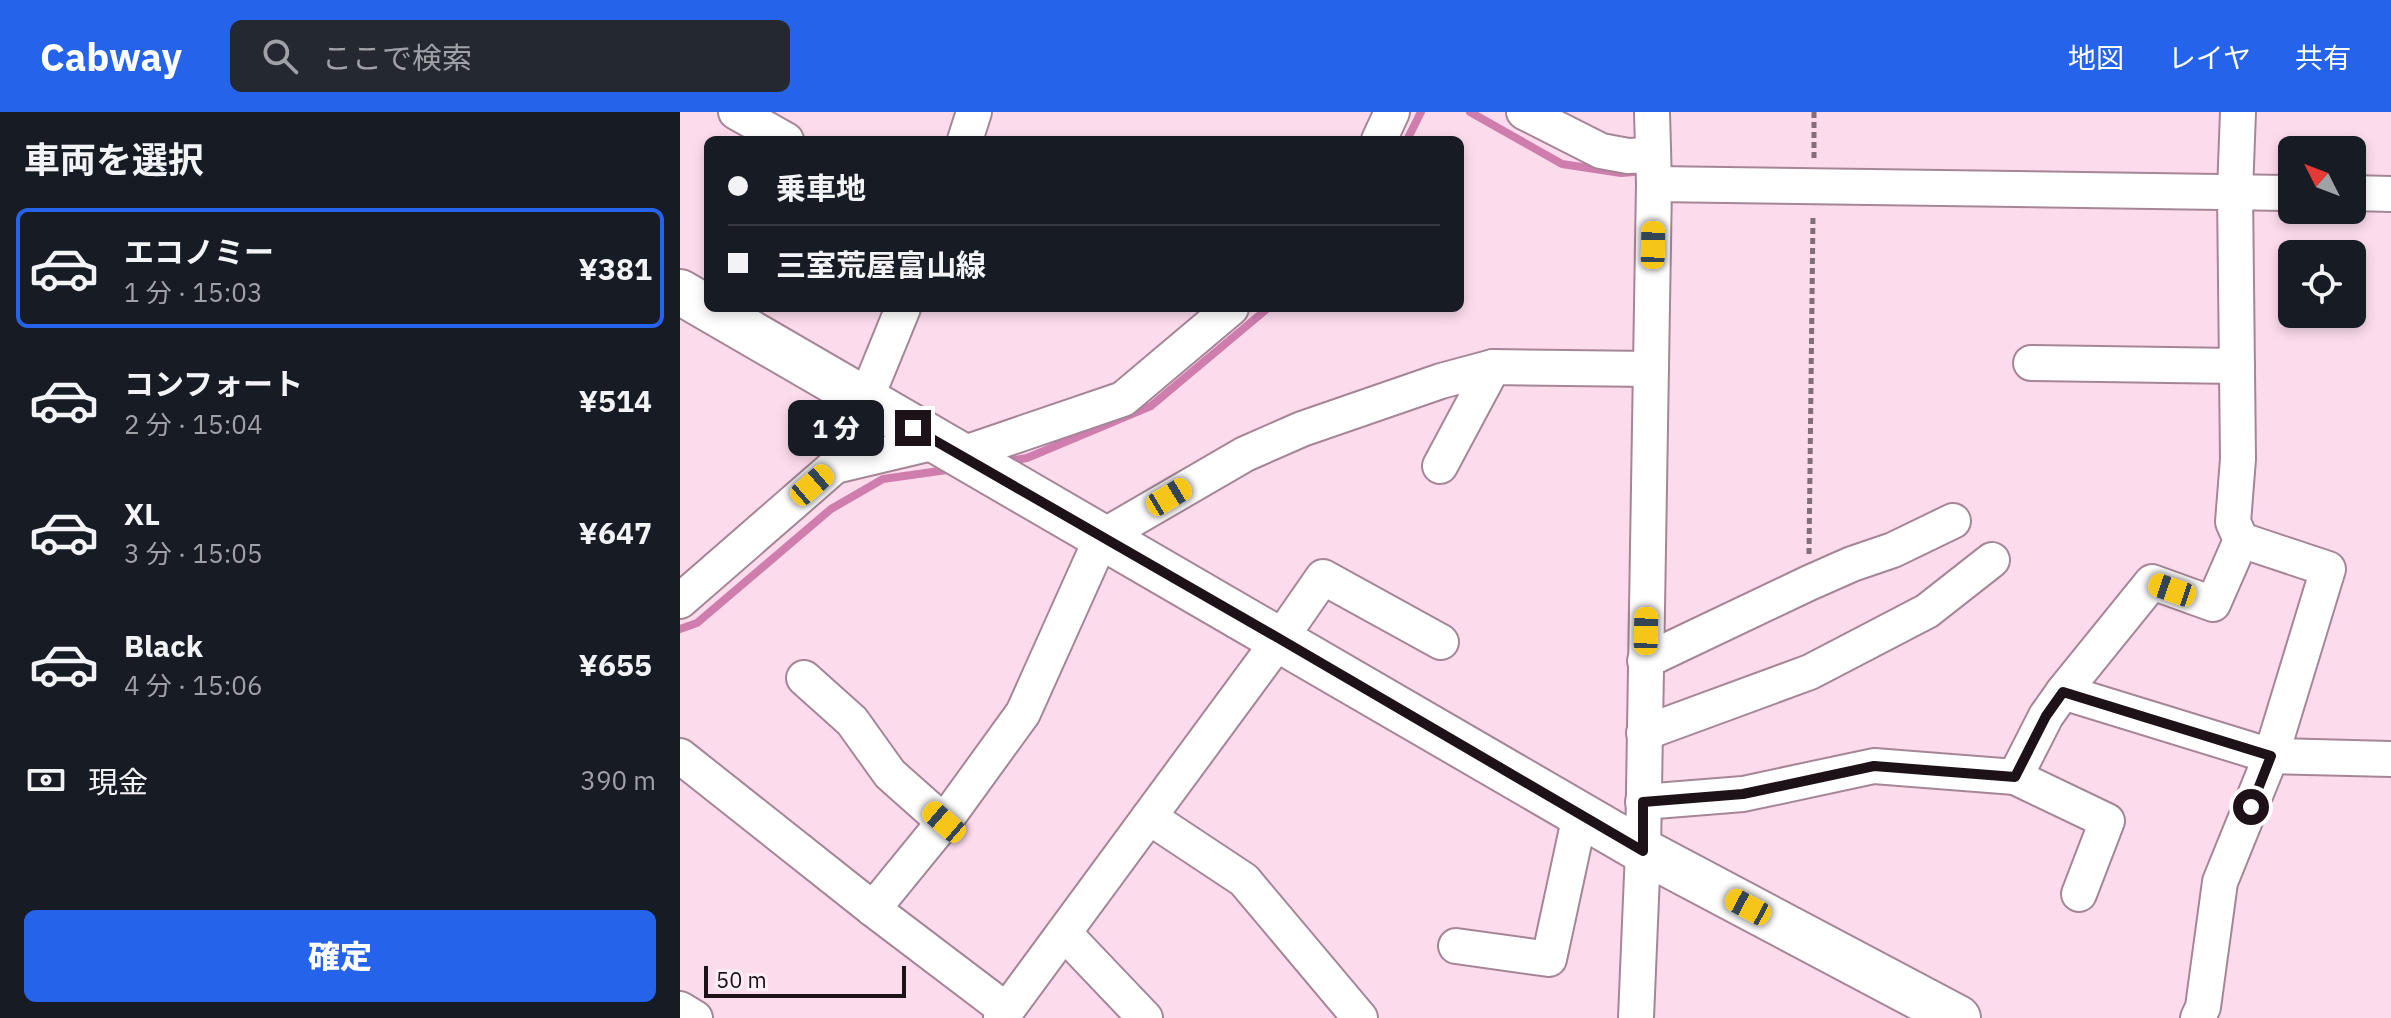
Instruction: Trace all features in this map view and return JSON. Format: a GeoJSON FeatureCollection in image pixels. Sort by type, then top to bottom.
{"type":"FeatureCollection","features":[{"type":"Feature","properties":{"kind":"main road"},"geometry":{"type":"LineString","coordinates":[[680,292],[704,306]]}},
{"type":"Feature","properties":{"kind":"main road"},"geometry":{"type":"LineString","coordinates":[[714,312],[1643,851],[1958,1018]]}},
{"type":"Feature","properties":{"kind":"street"},"geometry":{"type":"LineString","coordinates":[[736,112],[777,128]]}},
{"type":"Feature","properties":{"kind":"street"},"geometry":{"type":"LineString","coordinates":[[966,136],[974,112]]}},
{"type":"Feature","properties":{"kind":"street"},"geometry":{"type":"LineString","coordinates":[[1381,136],[1392,112]]}},
{"type":"Feature","properties":{"kind":"street"},"geometry":{"type":"LineString","coordinates":[[1524,112],[1601,151],[1628,156],[1653,169],[1814,186],[2278,193]]}},
{"type":"Feature","properties":{"kind":"street"},"geometry":{"type":"LineString","coordinates":[[1636,1018],[1643,851],[1652,112]]}},
{"type":"Feature","properties":{"kind":"street"},"geometry":{"type":"LineString","coordinates":[[2015,777],[2046,716],[2152,582],[2213,604],[2241,540],[2233,522],[2238,459],[2235,192],[2238,112]]}},
{"type":"Feature","properties":{"kind":"street"},"geometry":{"type":"LineString","coordinates":[[2366,193],[2391,194]]}},
{"type":"Feature","properties":{"kind":"street"},"geometry":{"type":"LineString","coordinates":[[865,401],[901,312]]}},
{"type":"Feature","properties":{"kind":"street"},"geometry":{"type":"LineString","coordinates":[[680,601],[835,466],[948,448],[1123,399],[1226,312]]}},
{"type":"Feature","properties":{"kind":"street"},"geometry":{"type":"LineString","coordinates":[[2031,363],[2237,366]]}},
{"type":"Feature","properties":{"kind":"street"},"geometry":{"type":"LineString","coordinates":[[873,909],[944,822],[1023,713],[1102,537],[1245,454],[1302,429],[1441,381],[1493,367],[1651,369]]}},
{"type":"Feature","properties":{"kind":"street"},"geometry":{"type":"LineString","coordinates":[[1440,466],[1493,367]]}},
{"type":"Feature","properties":{"kind":"street"},"geometry":{"type":"LineString","coordinates":[[1645,661],[1809,583],[1893,550],[1953,521]]}},
{"type":"Feature","properties":{"kind":"street"},"geometry":{"type":"LineString","coordinates":[[2198,1018],[2203,1007],[2220,882],[2271,756],[2328,569],[2241,540]]}},
{"type":"Feature","properties":{"kind":"street"},"geometry":{"type":"LineString","coordinates":[[1644,733],[1810,672],[1927,611],[1992,560]]}},
{"type":"Feature","properties":{"kind":"street"},"geometry":{"type":"LineString","coordinates":[[680,756],[1003,1014],[1323,577],[1441,642]]}},
{"type":"Feature","properties":{"kind":"street"},"geometry":{"type":"LineString","coordinates":[[804,678],[852,721],[890,774],[944,822]]}},
{"type":"Feature","properties":{"kind":"street"},"geometry":{"type":"LineString","coordinates":[[2063,692],[2271,756],[2391,759]]}},
{"type":"Feature","properties":{"kind":"street"},"geometry":{"type":"LineString","coordinates":[[1643,802],[1743,794],[1874,766],[2015,777],[2107,821],[2079,894]]}},
{"type":"Feature","properties":{"kind":"street"},"geometry":{"type":"LineString","coordinates":[[1456,946],[1549,959],[1580,815]]}},
{"type":"Feature","properties":{"kind":"street"},"geometry":{"type":"LineString","coordinates":[[1149,817],[1244,880],[1360,1018]]}},
{"type":"Feature","properties":{"kind":"street"},"geometry":{"type":"LineString","coordinates":[[1064,933],[1145,1018]]}},
{"type":"Feature","properties":{"kind":"street"},"geometry":{"type":"LineString","coordinates":[[680,1009],[695,1018]]}},
{"type":"Feature","properties":{"kind":"path"},"geometry":{"type":"LineString","coordinates":[[1809,583],[1814,112]]}},
{"type":"Feature","properties":{"kind":"waterway"},"geometry":{"type":"LineString","coordinates":[[1409,136],[1421,112]]}},
{"type":"Feature","properties":{"kind":"waterway"},"geometry":{"type":"LineString","coordinates":[[1470,112],[1562,164],[1621,173],[1634,172]]}},
{"type":"Feature","properties":{"kind":"waterway"},"geometry":{"type":"LineString","coordinates":[[1003,462],[1027,458],[1151,406],[1263,312]]}},
{"type":"Feature","properties":{"kind":"waterway"},"geometry":{"type":"LineString","coordinates":[[680,629],[697,623],[831,509],[883,479],[954,469]]}},
{"type":"Feature","properties":{"kind":"route"},"geometry":{"type":"LineString","coordinates":[[913,428],[1643,851],[1643,802],[1743,794],[1874,766],[2015,777],[2046,716],[2063,692],[2271,756],[2251,807]]}}]}
